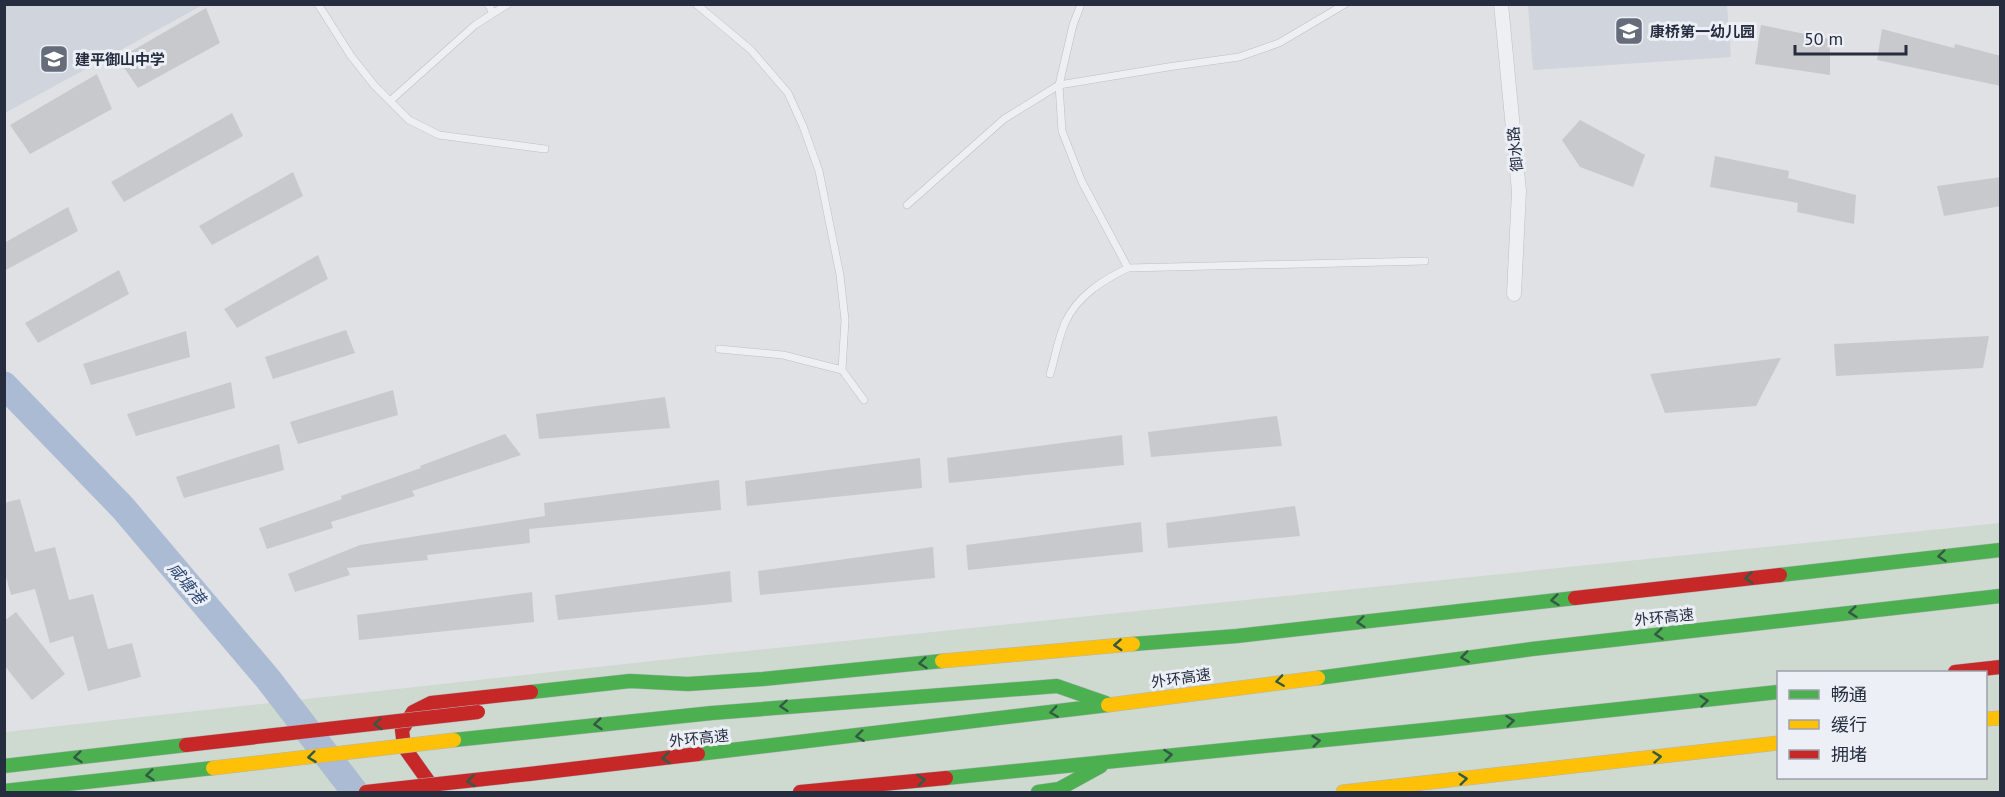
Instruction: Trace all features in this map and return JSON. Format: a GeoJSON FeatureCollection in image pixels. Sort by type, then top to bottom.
{"type":"FeatureCollection","features":[{"type":"Feature","properties":{"kind":"highway"},"geometry":{"type":"LineString","coordinates":[[436,792],[404,747],[402,730],[413,712],[431,703],[630,681],[688,684],[763,679],[1031,652],[1258,634],[2001,550]]}},
{"type":"Feature","properties":{"kind":"highway","name":"外环高速"},"geometry":{"type":"LineString","coordinates":[[366,792],[901,732],[1532,649],[2001,596]]}},
{"type":"Feature","properties":{"kind":"highway"},"geometry":{"type":"LineString","coordinates":[[1964,671],[2001,667]]}},
{"type":"Feature","properties":{"kind":"highway"},"geometry":{"type":"LineString","coordinates":[[667,697],[638,694],[688,684]]}},
{"type":"Feature","properties":{"kind":"highway"},"geometry":{"type":"LineString","coordinates":[[4,791],[612,722],[761,708],[1057,686],[1112,705]]}},
{"type":"Feature","properties":{"kind":"highway"},"geometry":{"type":"LineString","coordinates":[[800,792],[1446,728],[1777,692]]}},
{"type":"Feature","properties":{"kind":"highway"},"geometry":{"type":"LineString","coordinates":[[702,701],[761,708]]}},
{"type":"Feature","properties":{"kind":"highway"},"geometry":{"type":"LineString","coordinates":[[4,766],[484,712]]}},
{"type":"Feature","properties":{"kind":"highway"},"geometry":{"type":"LineString","coordinates":[[1343,792],[1777,743]]}},
{"type":"Feature","properties":{"kind":"highway"},"geometry":{"type":"LineString","coordinates":[[1038,792],[1059,789],[1109,761]]}},
{"type":"Feature","properties":{"kind":"street","name":"御水路"},"geometry":{"type":"LineString","coordinates":[[1501,4],[1519,191],[1514,294]]}},
{"type":"Feature","properties":{"kind":"lane"},"geometry":{"type":"LineString","coordinates":[[318,4],[351,56],[374,85],[409,120],[439,135],[545,148]]}},
{"type":"Feature","properties":{"kind":"lane"},"geometry":{"type":"LineString","coordinates":[[488,4],[493,13]]}},
{"type":"Feature","properties":{"kind":"lane"},"geometry":{"type":"LineString","coordinates":[[390,100],[475,25],[508,4]]}},
{"type":"Feature","properties":{"kind":"lane"},"geometry":{"type":"LineString","coordinates":[[1081,4],[1073,25],[1059,86],[1062,132],[1082,182],[1128,268]]}},
{"type":"Feature","properties":{"kind":"lane"},"geometry":{"type":"LineString","coordinates":[[908,206],[1004,119],[1059,86],[1239,57],[1279,43],[1345,4]]}},
{"type":"Feature","properties":{"kind":"lane"},"geometry":{"type":"LineString","coordinates":[[699,6],[751,50],[788,93],[803,126],[819,171],[840,275],[845,320],[842,370]]}},
{"type":"Feature","properties":{"kind":"lane"},"geometry":{"type":"LineString","coordinates":[[1050,374],[1065,323],[1079,302],[1104,279],[1128,268],[1425,261]]}},
{"type":"Feature","properties":{"kind":"lane"},"geometry":{"type":"LineString","coordinates":[[719,349],[783,355],[842,370],[864,400]]}},
{"type":"Feature","properties":{"kind":"shaded area","name":"建平御山中学"},"geometry":{"type":"Polygon","coordinates":[[[5,4],[203,4],[203,5],[5,113],[5,4]]]}},
{"type":"Feature","properties":{"kind":"shaded area","name":"康桥第一幼儿园"},"geometry":{"type":"Polygon","coordinates":[[[1528,5],[1727,5],[1731,57],[1533,70],[1528,5]]]}},
{"type":"Feature","properties":{"kind":"shaded area"},"geometry":{"type":"Polygon","coordinates":[[[2000,523],[2000,792],[5,792],[5,732],[707,655],[2000,523]]]}},
{"type":"Feature","properties":{"kind":"building"},"geometry":{"type":"Polygon","coordinates":[[[206,8],[220,43],[138,88],[118,59],[206,8]]]}},
{"type":"Feature","properties":{"kind":"building"},"geometry":{"type":"Polygon","coordinates":[[[1761,25],[1830,39],[1830,75],[1755,64],[1761,25]]]}},
{"type":"Feature","properties":{"kind":"building"},"geometry":{"type":"Polygon","coordinates":[[[1882,29],[1954,48],[1955,44],[2001,56],[2001,86],[1877,60],[1882,29]]]}},
{"type":"Feature","properties":{"kind":"building"},"geometry":{"type":"Polygon","coordinates":[[[97,74],[112,109],[30,154],[10,125],[97,74]]]}},
{"type":"Feature","properties":{"kind":"building"},"geometry":{"type":"Polygon","coordinates":[[[232,113],[243,136],[124,202],[111,182],[232,113]]]}},
{"type":"Feature","properties":{"kind":"building"},"geometry":{"type":"Polygon","coordinates":[[[1580,120],[1645,155],[1633,187],[1580,167],[1562,140],[1580,120]]]}},
{"type":"Feature","properties":{"kind":"building"},"geometry":{"type":"Polygon","coordinates":[[[1715,156],[1789,171],[1788,178],[1856,195],[1854,224],[1797,212],[1798,203],[1710,187],[1715,156]]]}},
{"type":"Feature","properties":{"kind":"building"},"geometry":{"type":"Polygon","coordinates":[[[293,172],[303,196],[212,245],[199,226],[293,172]]]}},
{"type":"Feature","properties":{"kind":"building"},"geometry":{"type":"Polygon","coordinates":[[[2001,177],[2001,206],[1944,216],[1937,186],[2001,177]]]}},
{"type":"Feature","properties":{"kind":"building"},"geometry":{"type":"Polygon","coordinates":[[[68,207],[78,231],[4,271],[4,243],[68,207]]]}},
{"type":"Feature","properties":{"kind":"building"},"geometry":{"type":"Polygon","coordinates":[[[318,255],[328,279],[237,328],[224,309],[318,255]]]}},
{"type":"Feature","properties":{"kind":"building"},"geometry":{"type":"Polygon","coordinates":[[[119,270],[129,294],[38,343],[25,323],[119,270]]]}},
{"type":"Feature","properties":{"kind":"building"},"geometry":{"type":"Polygon","coordinates":[[[346,330],[355,353],[273,379],[265,357],[346,330]]]}},
{"type":"Feature","properties":{"kind":"building"},"geometry":{"type":"Polygon","coordinates":[[[186,331],[190,357],[91,385],[83,364],[186,331]]]}},
{"type":"Feature","properties":{"kind":"building"},"geometry":{"type":"Polygon","coordinates":[[[1989,336],[1983,368],[1836,376],[1834,344],[1989,336]]]}},
{"type":"Feature","properties":{"kind":"building"},"geometry":{"type":"Polygon","coordinates":[[[1781,358],[1756,406],[1665,413],[1650,374],[1781,358]]]}},
{"type":"Feature","properties":{"kind":"building"},"geometry":{"type":"Polygon","coordinates":[[[231,382],[235,408],[136,436],[127,414],[231,382]]]}},
{"type":"Feature","properties":{"kind":"building"},"geometry":{"type":"Polygon","coordinates":[[[393,390],[398,415],[298,444],[290,422],[393,390]]]}},
{"type":"Feature","properties":{"kind":"building"},"geometry":{"type":"Polygon","coordinates":[[[665,397],[670,428],[539,439],[536,414],[665,397]]]}},
{"type":"Feature","properties":{"kind":"building"},"geometry":{"type":"Polygon","coordinates":[[[1277,416],[1282,446],[1151,457],[1148,432],[1277,416]]]}},
{"type":"Feature","properties":{"kind":"building"},"geometry":{"type":"Polygon","coordinates":[[[505,434],[521,455],[412,491],[415,496],[331,522],[333,528],[267,549],[259,528],[342,499],[341,496],[421,468],[420,466],[505,434]]]}},
{"type":"Feature","properties":{"kind":"building"},"geometry":{"type":"Polygon","coordinates":[[[1122,435],[1124,465],[949,483],[947,458],[1122,435]]]}},
{"type":"Feature","properties":{"kind":"building"},"geometry":{"type":"Polygon","coordinates":[[[279,444],[284,470],[184,498],[176,477],[279,444]]]}},
{"type":"Feature","properties":{"kind":"building"},"geometry":{"type":"Polygon","coordinates":[[[920,458],[922,488],[747,506],[745,481],[920,458]]]}},
{"type":"Feature","properties":{"kind":"building"},"geometry":{"type":"Polygon","coordinates":[[[719,480],[721,510],[529,529],[530,543],[427,555],[428,560],[347,568],[350,575],[295,592],[288,574],[360,545],[545,516],[544,503],[719,480]]]}},
{"type":"Feature","properties":{"kind":"building"},"geometry":{"type":"Polygon","coordinates":[[[20,499],[35,552],[55,547],[69,600],[93,594],[108,649],[132,643],[141,677],[88,691],[73,636],[50,643],[35,589],[11,595],[4,570],[4,503],[20,499]]]}},
{"type":"Feature","properties":{"kind":"building"},"geometry":{"type":"Polygon","coordinates":[[[1295,506],[1300,536],[1168,548],[1166,523],[1295,506]]]}},
{"type":"Feature","properties":{"kind":"building"},"geometry":{"type":"Polygon","coordinates":[[[1141,522],[1143,552],[968,570],[966,545],[1141,522]]]}},
{"type":"Feature","properties":{"kind":"building"},"geometry":{"type":"Polygon","coordinates":[[[933,547],[935,578],[760,595],[758,571],[933,547]]]}},
{"type":"Feature","properties":{"kind":"building"},"geometry":{"type":"Polygon","coordinates":[[[730,571],[732,602],[558,620],[555,595],[730,571]]]}},
{"type":"Feature","properties":{"kind":"building"},"geometry":{"type":"Polygon","coordinates":[[[532,592],[534,622],[359,640],[357,615],[532,592]]]}},
{"type":"Feature","properties":{"kind":"building"},"geometry":{"type":"Polygon","coordinates":[[[16,612],[65,674],[32,700],[4,665],[4,621],[16,612]]]}},
{"type":"Feature","properties":{"kind":"waterway","name":"咸塘港"},"geometry":{"type":"LineString","coordinates":[[4,385],[123,508],[268,679],[355,792]]}},
{"type":"Feature","properties":{"kind":"traffic: fast"},"geometry":{"type":"LineString","coordinates":[[1780,575],[2000,550]]}},
{"type":"Feature","properties":{"kind":"traffic: fast"},"geometry":{"type":"LineString","coordinates":[[1318,678],[1532,649],[2000,596]]}},
{"type":"Feature","properties":{"kind":"traffic: fast"},"geometry":{"type":"LineString","coordinates":[[1133,644],[1237,636],[1575,598]]}},
{"type":"Feature","properties":{"kind":"traffic: fast"},"geometry":{"type":"LineString","coordinates":[[531,692],[630,681],[688,684],[763,679],[942,661]]}},
{"type":"Feature","properties":{"kind":"traffic: fast"},"geometry":{"type":"LineString","coordinates":[[454,740],[712,713],[1057,686],[1106,703]]}},
{"type":"Feature","properties":{"kind":"traffic: fast"},"geometry":{"type":"LineString","coordinates":[[946,778],[1777,692]]}},
{"type":"Feature","properties":{"kind":"traffic: fast"},"geometry":{"type":"LineString","coordinates":[[698,754],[1108,705]]}},
{"type":"Feature","properties":{"kind":"traffic: fast"},"geometry":{"type":"LineString","coordinates":[[4,766],[186,745]]}},
{"type":"Feature","properties":{"kind":"traffic: fast"},"geometry":{"type":"LineString","coordinates":[[1038,792],[1059,789],[1101,766]]}},
{"type":"Feature","properties":{"kind":"traffic: fast"},"geometry":{"type":"LineString","coordinates":[[4,791],[213,768]]}},
{"type":"Feature","properties":{"kind":"traffic: slow"},"geometry":{"type":"LineString","coordinates":[[942,661],[1133,644]]}},
{"type":"Feature","properties":{"kind":"traffic: slow"},"geometry":{"type":"LineString","coordinates":[[1108,705],[1318,678]]}},
{"type":"Feature","properties":{"kind":"traffic: slow"},"geometry":{"type":"LineString","coordinates":[[1987,719],[2000,718]]}},
{"type":"Feature","properties":{"kind":"traffic: slow"},"geometry":{"type":"LineString","coordinates":[[213,768],[454,740]]}},
{"type":"Feature","properties":{"kind":"traffic: slow"},"geometry":{"type":"LineString","coordinates":[[1343,792],[1777,743]]}},
{"type":"Feature","properties":{"kind":"traffic: jam"},"geometry":{"type":"LineString","coordinates":[[1575,598],[1780,575]]}},
{"type":"Feature","properties":{"kind":"traffic: jam"},"geometry":{"type":"LineString","coordinates":[[1964,671],[2000,667]]}},
{"type":"Feature","properties":{"kind":"traffic: jam"},"geometry":{"type":"LineString","coordinates":[[436,792],[404,747],[402,730],[413,712],[431,703],[531,692]]}},
{"type":"Feature","properties":{"kind":"traffic: jam"},"geometry":{"type":"LineString","coordinates":[[186,745],[478,712]]}},
{"type":"Feature","properties":{"kind":"traffic: jam"},"geometry":{"type":"LineString","coordinates":[[529,774],[698,754]]}},
{"type":"Feature","properties":{"kind":"traffic: jam"},"geometry":{"type":"LineString","coordinates":[[366,792],[529,774]]}},
{"type":"Feature","properties":{"kind":"traffic: jam"},"geometry":{"type":"LineString","coordinates":[[800,792],[946,778]]}},
{"type":"Feature","properties":{"kind":"place","name":"康桥第一幼儿园"},"geometry":{"type":"Point","coordinates":[1629,31]}},
{"type":"Feature","properties":{"kind":"place","name":"建平御山中学"},"geometry":{"type":"Point","coordinates":[54,59]}}]}
